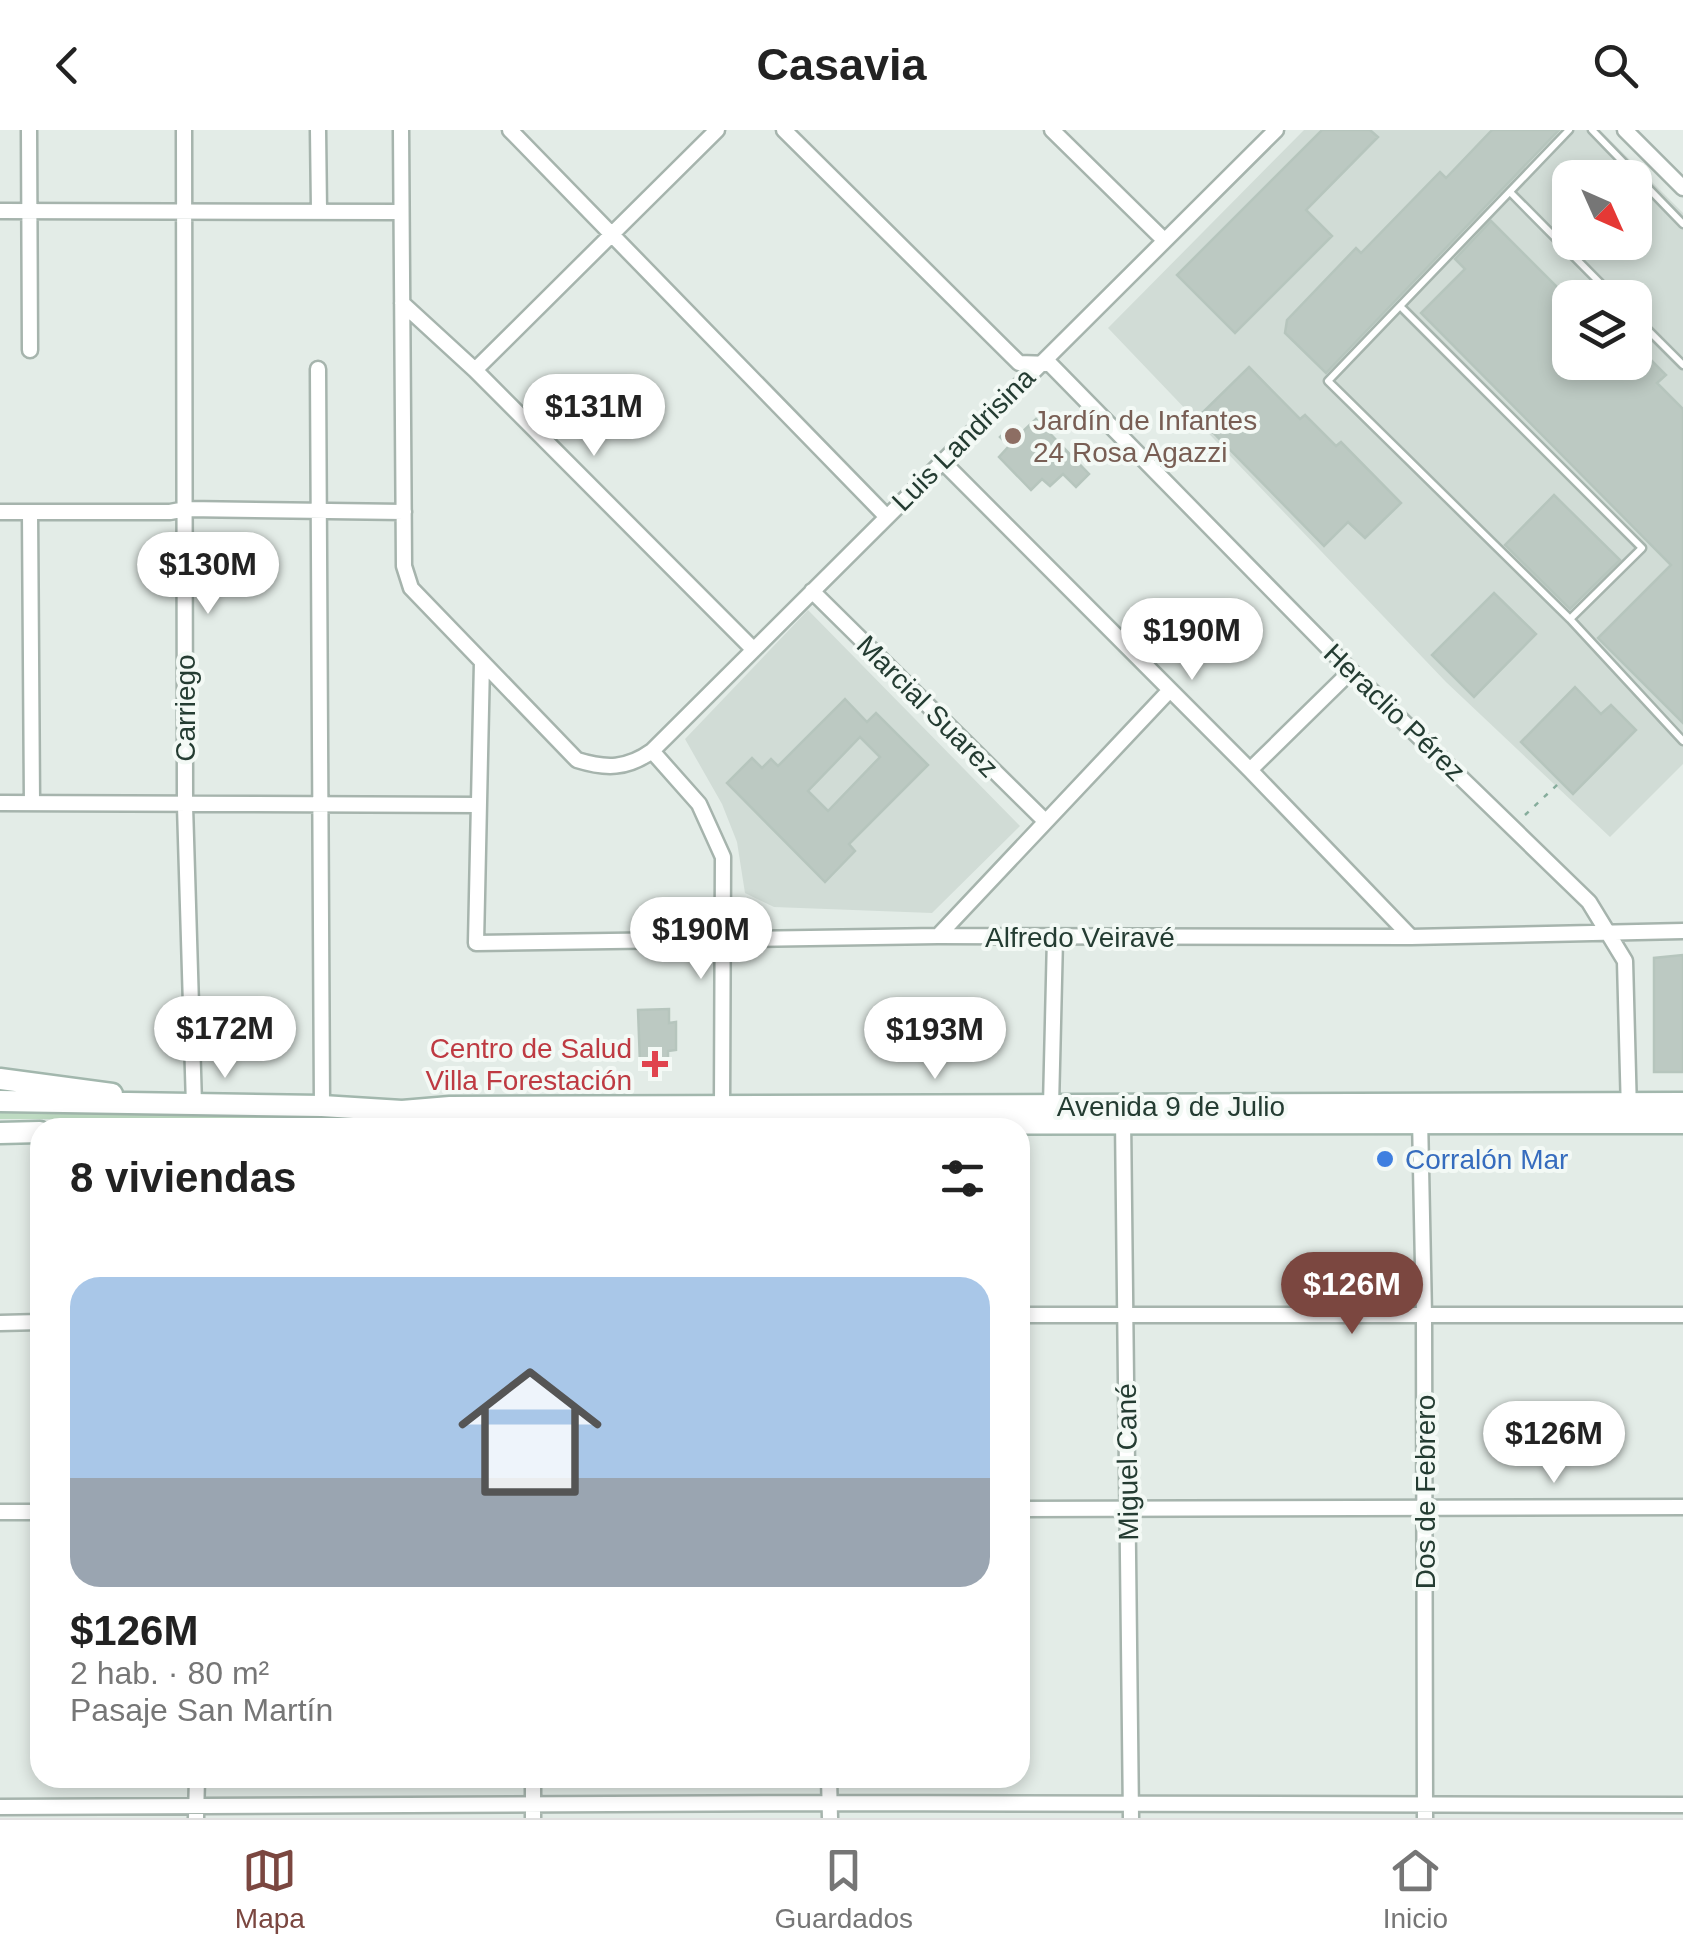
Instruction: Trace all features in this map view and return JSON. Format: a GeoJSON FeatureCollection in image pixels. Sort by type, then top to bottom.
{"type":"FeatureCollection","features":[{"type":"Feature","properties":{"kind":"main road"},"geometry":{"type":"LineString","coordinates":[[0,1079],[31,1080],[186,1105]]}},
{"type":"Feature","properties":{"kind":"main road","name":"Avenida 9 de Julio"},"geometry":{"type":"LineString","coordinates":[[0,1100],[322,1106],[500,1118]]}},
{"type":"Feature","properties":{"kind":"main road","name":"Avenida 9 de Julio"},"geometry":{"type":"LineString","coordinates":[[1629,1114],[1683,1103]]}},
{"type":"Feature","properties":{"kind":"main road","name":"Avenida 9 de Julio"},"geometry":{"type":"LineString","coordinates":[[855,1118],[1051,1106],[1122,1115]]}},
{"type":"Feature","properties":{"kind":"main road","name":"Avenida 9 de Julio"},"geometry":{"type":"LineString","coordinates":[[558,1118],[722,1107],[807,1118]]}},
{"type":"Feature","properties":{"kind":"main road","name":"Avenida 9 de Julio"},"geometry":{"type":"LineString","coordinates":[[942,1118],[1629,1114],[1683,1122]]}},
{"type":"Feature","properties":{"kind":"street"},"geometry":{"type":"LineString","coordinates":[[29,130],[30,350]]}},
{"type":"Feature","properties":{"kind":"street","name":"Carriego"},"geometry":{"type":"LineString","coordinates":[[184,130],[186,1105]]}},
{"type":"Feature","properties":{"kind":"street"},"geometry":{"type":"LineString","coordinates":[[318,130],[318,210]]}},
{"type":"Feature","properties":{"kind":"street"},"geometry":{"type":"LineString","coordinates":[[401,130],[404,566],[411,588],[577,760],[604,768],[635,763],[652,751],[699,804],[723,857],[722,1107]]}},
{"type":"Feature","properties":{"kind":"street"},"geometry":{"type":"LineString","coordinates":[[510,130],[886,516]]}},
{"type":"Feature","properties":{"kind":"street"},"geometry":{"type":"LineString","coordinates":[[475,370],[717,130]]}},
{"type":"Feature","properties":{"kind":"street","name":"Heraclio Pérez"},"geometry":{"type":"LineString","coordinates":[[784,130],[1019,363],[1050,364],[1351,671],[1590,902],[1625,961],[1629,1114]]}},
{"type":"Feature","properties":{"kind":"street"},"geometry":{"type":"LineString","coordinates":[[1052,130],[1163,240]]}},
{"type":"Feature","properties":{"kind":"street","name":"Luis Landrisina"},"geometry":{"type":"LineString","coordinates":[[652,751],[1276,130]]}},
{"type":"Feature","properties":{"kind":"street"},"geometry":{"type":"LineString","coordinates":[[1624,130],[1683,188]]}},
{"type":"Feature","properties":{"kind":"street"},"geometry":{"type":"LineString","coordinates":[[0,212],[401,212]]}},
{"type":"Feature","properties":{"kind":"street"},"geometry":{"type":"LineString","coordinates":[[402,303],[475,370],[753,649]]}},
{"type":"Feature","properties":{"kind":"street"},"geometry":{"type":"LineString","coordinates":[[318,369],[322,1106]]}},
{"type":"Feature","properties":{"kind":"street"},"geometry":{"type":"LineString","coordinates":[[942,461],[1411,937]]}},
{"type":"Feature","properties":{"kind":"street"},"geometry":{"type":"LineString","coordinates":[[0,512],[404,512]]}},
{"type":"Feature","properties":{"kind":"street"},"geometry":{"type":"LineString","coordinates":[[30,514],[32,803]]}},
{"type":"Feature","properties":{"kind":"street","name":"Marcial Suarez"},"geometry":{"type":"LineString","coordinates":[[812,591],[1044,820]]}},
{"type":"Feature","properties":{"kind":"street"},"geometry":{"type":"LineString","coordinates":[[0,803],[479,805],[482,662]]}},
{"type":"Feature","properties":{"kind":"street"},"geometry":{"type":"LineString","coordinates":[[1250,770],[1351,671]]}},
{"type":"Feature","properties":{"kind":"street"},"geometry":{"type":"LineString","coordinates":[[938,936],[1168,691]]}},
{"type":"Feature","properties":{"kind":"street","name":"Alfredo Veiravé"},"geometry":{"type":"LineString","coordinates":[[479,805],[476,944],[938,936],[1411,937],[1683,931]]}},
{"type":"Feature","properties":{"kind":"street"},"geometry":{"type":"LineString","coordinates":[[1051,1106],[1055,938]]}},
{"type":"Feature","properties":{"kind":"street","name":"Miguel Cané"},"geometry":{"type":"LineString","coordinates":[[1122,1115],[1131,1812]]}},
{"type":"Feature","properties":{"kind":"street","name":"Dos de Febrero"},"geometry":{"type":"LineString","coordinates":[[1420,1116],[1425,1812]]}},
{"type":"Feature","properties":{"kind":"street"},"geometry":{"type":"LineString","coordinates":[[1030,1314],[1683,1316]]}},
{"type":"Feature","properties":{"kind":"street"},"geometry":{"type":"LineString","coordinates":[[0,1323],[30,1322]]}},
{"type":"Feature","properties":{"kind":"street"},"geometry":{"type":"LineString","coordinates":[[1030,1508],[1683,1507]]}},
{"type":"Feature","properties":{"kind":"street"},"geometry":{"type":"LineString","coordinates":[[0,1512],[30,1512]]}},
{"type":"Feature","properties":{"kind":"street"},"geometry":{"type":"LineString","coordinates":[[0,1806],[362,1812],[1425,1812],[1683,1805]]}},
{"type":"Feature","properties":{"kind":"lane"},"geometry":{"type":"LineString","coordinates":[[1569,130],[1328,381],[1570,620],[1683,740]]}},
{"type":"Feature","properties":{"kind":"lane"},"geometry":{"type":"LineString","coordinates":[[1592,130],[1683,224]]}},
{"type":"Feature","properties":{"kind":"lane"},"geometry":{"type":"LineString","coordinates":[[1510,192],[1597,280]]}},
{"type":"Feature","properties":{"kind":"lane"},"geometry":{"type":"LineString","coordinates":[[1400,306],[1642,548],[1570,620]]}},
{"type":"Feature","properties":{"kind":"lane"},"geometry":{"type":"LineString","coordinates":[[1652,334],[1683,365]]}},
{"type":"Feature","properties":{"kind":"path"},"geometry":{"type":"LineString","coordinates":[[1513,827],[1558,784]]}},
{"type":"Feature","properties":{"kind":"shaded area"},"geometry":{"type":"Polygon","coordinates":[[[1304,130],[1600,130],[1630,160],[1552,160],[1552,260],[1652,260],[1652,182],[1683,213],[1683,764],[1610,837],[1446,682],[1108,328],[1304,130]]]}},
{"type":"Feature","properties":{"kind":"shaded area"},"geometry":{"type":"Polygon","coordinates":[[[808,610],[1020,826],[932,913],[774,907],[745,893],[737,842],[722,804],[685,739],[808,610]]]}},
{"type":"Feature","properties":{"kind":"green space"},"geometry":{"type":"Polygon","coordinates":[[[0,1109],[335,1114],[346,1118],[30,1118],[0,1119],[0,1109]]]}},
{"type":"Feature","properties":{"kind":"building"},"geometry":{"type":"Polygon","coordinates":[[[1322,130],[1370,130],[1378,137],[1306,210],[1332,236],[1235,333],[1177,275],[1322,130]]]}},
{"type":"Feature","properties":{"kind":"building"},"geometry":{"type":"Polygon","coordinates":[[[1492,130],[1559,130],[1326,373],[1285,333],[1287,320],[1356,248],[1361,253],[1440,172],[1446,178],[1492,130]]]}},
{"type":"Feature","properties":{"kind":"building"},"geometry":{"type":"Polygon","coordinates":[[[1491,221],[1552,282],[1552,380],[1652,380],[1652,361],[1666,375],[1657,383],[1683,409],[1683,723],[1598,638],[1671,565],[1421,313],[1465,269],[1455,259],[1491,221]]]}},
{"type":"Feature","properties":{"kind":"building"},"geometry":{"type":"Polygon","coordinates":[[[1249,367],[1300,419],[1305,415],[1336,446],[1341,442],[1401,503],[1365,538],[1348,522],[1324,546],[1198,417],[1249,367]]]}},
{"type":"Feature","properties":{"kind":"building"},"geometry":{"type":"Polygon","coordinates":[[[1036,419],[1089,474],[1076,487],[1063,474],[1050,486],[1042,479],[1031,490],[999,457],[1009,446],[1000,437],[1011,426],[1019,435],[1036,419]]]}},
{"type":"Feature","properties":{"kind":"building"},"geometry":{"type":"Polygon","coordinates":[[[1554,495],[1620,560],[1570,609],[1505,545],[1554,495]]]}},
{"type":"Feature","properties":{"kind":"building"},"geometry":{"type":"Polygon","coordinates":[[[1494,593],[1536,634],[1474,697],[1432,655],[1494,593]]]}},
{"type":"Feature","properties":{"kind":"building"},"geometry":{"type":"Polygon","coordinates":[[[1575,687],[1601,714],[1611,705],[1636,730],[1573,794],[1521,742],[1575,687]]]}},
{"type":"Feature","properties":{"kind":"building"},"geometry":{"type":"Polygon","coordinates":[[[845,699],[867,722],[876,713],[928,765],[849,844],[855,851],[825,882],[727,783],[752,758],[762,768],[771,759],[778,766],[845,699]],[[860,737],[808,791],[828,811],[880,757],[860,737]]]}},
{"type":"Feature","properties":{"kind":"building"},"geometry":{"type":"Polygon","coordinates":[[[1683,955],[1683,1072],[1654,1072],[1654,958],[1683,955]]]}},
{"type":"Feature","properties":{"kind":"building"},"geometry":{"type":"Polygon","coordinates":[[[669,1009],[669,1023],[676,1022],[676,1050],[668,1051],[668,1063],[640,1064],[638,1010],[669,1009]]]}},
{"type":"Feature","properties":{"kind":"place","name":"Jardín de Infantes 24 Rosa Agazzi"},"geometry":{"type":"Point","coordinates":[1013,436]}},
{"type":"Feature","properties":{"kind":"place","name":"Centro de Salud Villa Forestación"},"geometry":{"type":"Point","coordinates":[655,1064]}},
{"type":"Feature","properties":{"kind":"place","name":"Corralón Mar"},"geometry":{"type":"Point","coordinates":[1385,1159]}}]}
